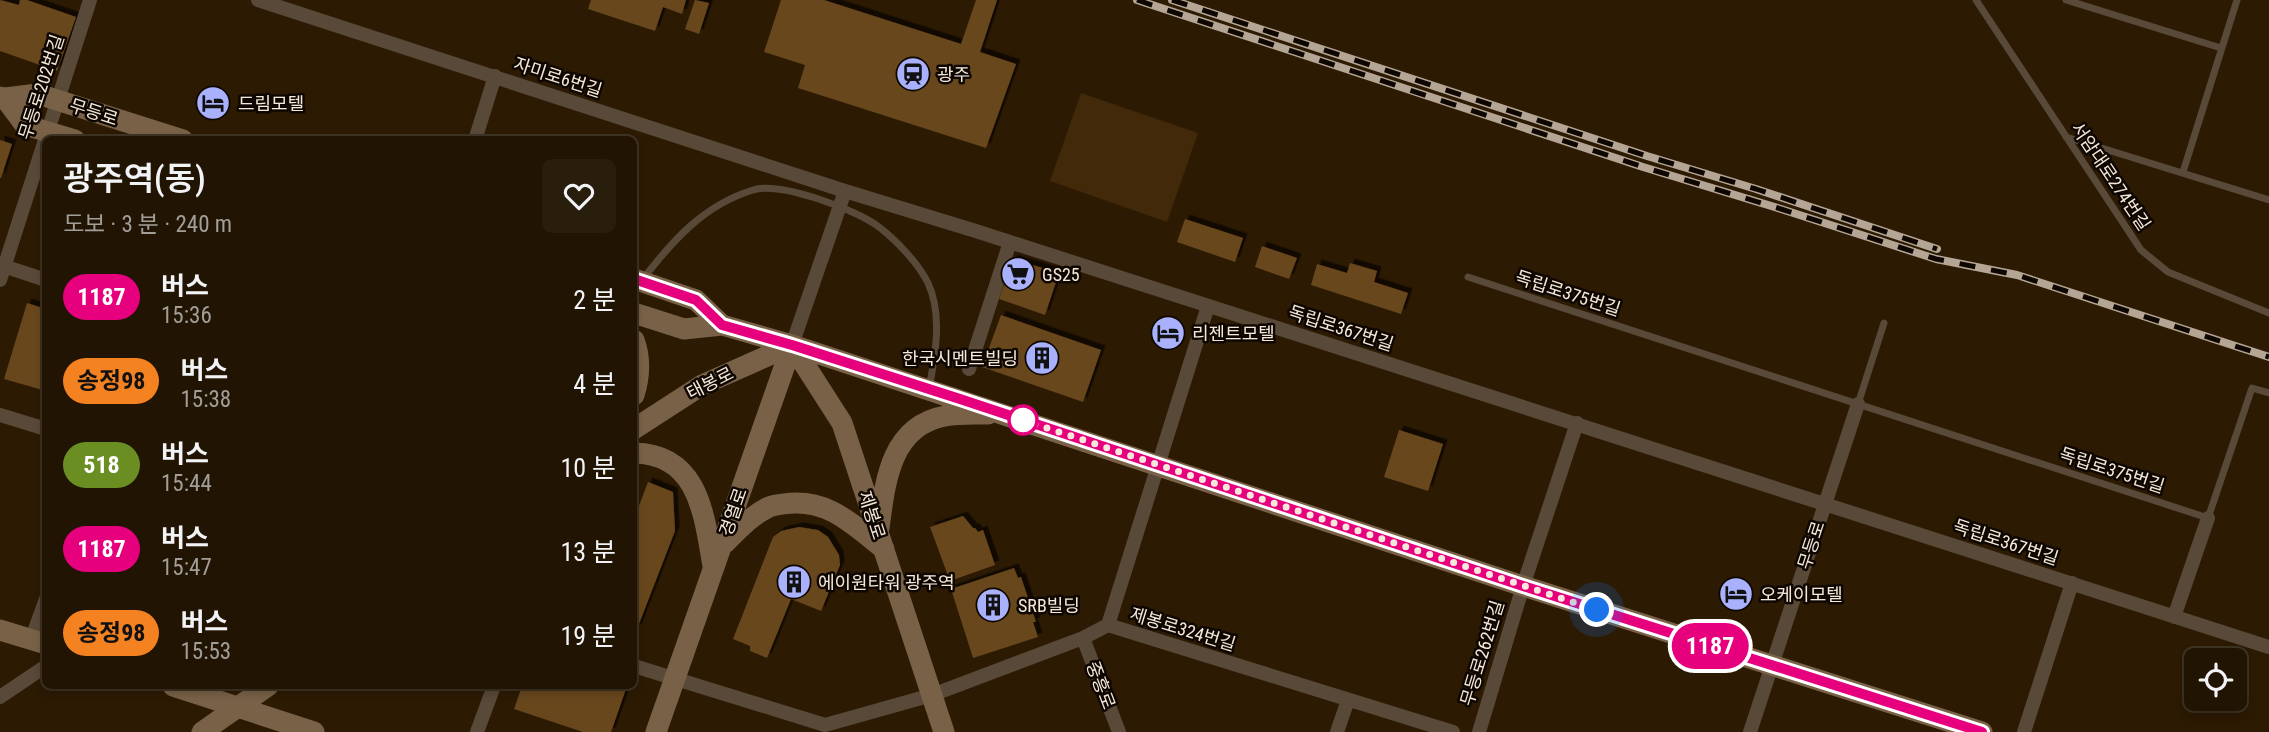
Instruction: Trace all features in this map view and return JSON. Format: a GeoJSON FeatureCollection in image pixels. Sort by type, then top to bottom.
{"type":"FeatureCollection","features":[{"type":"Feature","properties":{"kind":"street","name":"무등로202번길"},"geometry":{"type":"LineString","coordinates":[[45,136],[90,0]]}},
{"type":"Feature","properties":{"kind":"street","name":"자미로6번길"},"geometry":{"type":"LineString","coordinates":[[258,0],[845,191]]}},
{"type":"Feature","properties":{"kind":"street"},"geometry":{"type":"LineString","coordinates":[[476,136],[495,76]]}},
{"type":"Feature","properties":{"kind":"street","name":"무등로"},"geometry":{"type":"LineString","coordinates":[[2,98],[38,94],[170,136]]}},
{"type":"Feature","properties":{"kind":"street","name":"무등로"},"geometry":{"type":"LineString","coordinates":[[2,98],[25,125],[63,136]]}},
{"type":"Feature","properties":{"kind":"street","name":"무등로202번길"},"geometry":{"type":"LineString","coordinates":[[1,271],[42,146]]}},
{"type":"Feature","properties":{"kind":"street"},"geometry":{"type":"LineString","coordinates":[[792,345],[845,191]]}},
{"type":"Feature","properties":{"kind":"street","name":"독립로367번길"},"geometry":{"type":"LineString","coordinates":[[845,191],[2269,647]]}},
{"type":"Feature","properties":{"kind":"street"},"geometry":{"type":"LineString","coordinates":[[969,369],[1010,242]]}},
{"type":"Feature","properties":{"kind":"street"},"geometry":{"type":"LineString","coordinates":[[1,271],[42,279]]}},
{"type":"Feature","properties":{"kind":"street"},"geometry":{"type":"LineString","coordinates":[[638,280],[696,300],[722,325]]}},
{"type":"Feature","properties":{"kind":"street"},"geometry":{"type":"LineString","coordinates":[[1108,625],[1208,306]]}},
{"type":"Feature","properties":{"kind":"street"},"geometry":{"type":"LineString","coordinates":[[637,314],[684,329],[722,325],[792,345],[1523,586],[1982,732]]}},
{"type":"Feature","properties":{"kind":"street","name":"태봉로"},"geometry":{"type":"LineString","coordinates":[[637,427],[702,385],[792,345]]}},
{"type":"Feature","properties":{"kind":"street","name":"제봉로"},"geometry":{"type":"LineString","coordinates":[[792,345],[842,423],[944,732]]}},
{"type":"Feature","properties":{"kind":"street","name":"경열로"},"geometry":{"type":"LineString","coordinates":[[656,732],[792,345]]}},
{"type":"Feature","properties":{"kind":"street"},"geometry":{"type":"LineString","coordinates":[[637,349],[637,385]]}},
{"type":"Feature","properties":{"kind":"street"},"geometry":{"type":"LineString","coordinates":[[1825,504],[1858,404]]}},
{"type":"Feature","properties":{"kind":"street"},"geometry":{"type":"LineString","coordinates":[[721,547],[747,522],[769,506],[794,502],[813,503],[838,513],[881,541],[889,466],[913,431],[927,421],[946,415],[1006,414]]}},
{"type":"Feature","properties":{"kind":"street"},"geometry":{"type":"LineString","coordinates":[[0,415],[42,428]]}},
{"type":"Feature","properties":{"kind":"street","name":"무등로262번길"},"geometry":{"type":"LineString","coordinates":[[1479,732],[1523,586],[1577,424]]}},
{"type":"Feature","properties":{"kind":"street"},"geometry":{"type":"LineString","coordinates":[[637,453],[652,453],[664,457],[688,479],[701,505],[713,570]]}},
{"type":"Feature","properties":{"kind":"street","name":"무등로"},"geometry":{"type":"LineString","coordinates":[[1749,732],[1825,504]]}},
{"type":"Feature","properties":{"kind":"street"},"geometry":{"type":"LineString","coordinates":[[2175,617],[2208,518]]}},
{"type":"Feature","properties":{"kind":"street"},"geometry":{"type":"LineString","coordinates":[[2024,732],[2072,583]]}},
{"type":"Feature","properties":{"kind":"street"},"geometry":{"type":"LineString","coordinates":[[0,629],[38,642],[42,620]]}},
{"type":"Feature","properties":{"kind":"street","name":"제봉로324번길"},"geometry":{"type":"LineString","coordinates":[[932,695],[1083,638],[1108,625],[1453,732]]}},
{"type":"Feature","properties":{"kind":"street","name":"중흥로"},"geometry":{"type":"LineString","coordinates":[[1083,638],[1119,732]]}},
{"type":"Feature","properties":{"kind":"street"},"geometry":{"type":"LineString","coordinates":[[637,667],[824,728],[932,695]]}},
{"type":"Feature","properties":{"kind":"street"},"geometry":{"type":"LineString","coordinates":[[0,697],[42,669]]}},
{"type":"Feature","properties":{"kind":"street"},"geometry":{"type":"LineString","coordinates":[[182,689],[314,732]]}},
{"type":"Feature","properties":{"kind":"street"},"geometry":{"type":"LineString","coordinates":[[202,732],[264,689]]}},
{"type":"Feature","properties":{"kind":"street"},"geometry":{"type":"LineString","coordinates":[[477,732],[493,689]]}},
{"type":"Feature","properties":{"kind":"street"},"geometry":{"type":"LineString","coordinates":[[1337,732],[1348,700]]}},
{"type":"Feature","properties":{"kind":"lane","name":"서암대로274번길"},"geometry":{"type":"LineString","coordinates":[[1976,0],[2141,250],[2168,272],[2269,313]]}},
{"type":"Feature","properties":{"kind":"lane"},"geometry":{"type":"LineString","coordinates":[[2066,0],[2221,48]]}},
{"type":"Feature","properties":{"kind":"lane"},"geometry":{"type":"LineString","coordinates":[[2183,172],[2237,0]]}},
{"type":"Feature","properties":{"kind":"lane"},"geometry":{"type":"LineString","coordinates":[[2065,137],[2269,200]]}},
{"type":"Feature","properties":{"kind":"lane"},"geometry":{"type":"LineString","coordinates":[[638,280],[681,232],[705,214],[746,192],[757,188],[780,190],[839,206],[878,226],[900,246],[928,284],[936,322],[935,357],[929,390]]}},
{"type":"Feature","properties":{"kind":"lane","name":"독립로375번길"},"geometry":{"type":"LineString","coordinates":[[1468,277],[2208,518]]}},
{"type":"Feature","properties":{"kind":"lane"},"geometry":{"type":"LineString","coordinates":[[1858,404],[1884,323]]}},
{"type":"Feature","properties":{"kind":"lane"},"geometry":{"type":"LineString","coordinates":[[2208,518],[2252,388],[2269,393]]}},
{"type":"Feature","properties":{"kind":"shaded area"},"geometry":{"type":"Polygon","coordinates":[[[1081,93],[1198,133],[1167,222],[1050,181],[1081,93]]]}},
{"type":"Feature","properties":{"kind":"building"},"geometry":{"type":"Polygon","coordinates":[[[0,0],[19,5],[20,0],[27,0],[76,17],[57,71],[0,51],[0,0]]]}},
{"type":"Feature","properties":{"kind":"building"},"geometry":{"type":"Polygon","coordinates":[[[591,0],[686,0],[682,14],[663,7],[655,31],[588,9],[591,0]]]}},
{"type":"Feature","properties":{"kind":"building"},"geometry":{"type":"Polygon","coordinates":[[[695,0],[709,3],[699,34],[685,29],[695,0]]]}},
{"type":"Feature","properties":{"kind":"building"},"geometry":{"type":"Polygon","coordinates":[[[781,0],[824,0],[961,44],[976,0],[997,0],[980,52],[1016,64],[986,148],[798,88],[805,65],[764,52],[781,0]]]}},
{"type":"Feature","properties":{"kind":"building"},"geometry":{"type":"Polygon","coordinates":[[[0,140],[12,144],[1,178],[0,178],[0,140]]]}},
{"type":"Feature","properties":{"kind":"building"},"geometry":{"type":"Polygon","coordinates":[[[1185,219],[1243,238],[1235,262],[1177,242],[1185,219]]]}},
{"type":"Feature","properties":{"kind":"building"},"geometry":{"type":"Polygon","coordinates":[[[1262,246],[1297,258],[1289,279],[1255,267],[1262,246]]]}},
{"type":"Feature","properties":{"kind":"building"},"geometry":{"type":"Polygon","coordinates":[[[1013,259],[1059,273],[1045,315],[999,299],[1013,259]]]}},
{"type":"Feature","properties":{"kind":"building"},"geometry":{"type":"Polygon","coordinates":[[[1350,263],[1377,271],[1374,282],[1408,293],[1401,314],[1311,285],[1317,264],[1347,273],[1350,263]]]}},
{"type":"Feature","properties":{"kind":"building"},"geometry":{"type":"Polygon","coordinates":[[[27,303],[42,308],[42,390],[4,379],[27,303]]]}},
{"type":"Feature","properties":{"kind":"building","name":"한국시멘트빌딩"},"geometry":{"type":"Polygon","coordinates":[[[1001,315],[1101,350],[1083,402],[982,367],[1001,315]]]}},
{"type":"Feature","properties":{"kind":"building"},"geometry":{"type":"Polygon","coordinates":[[[1399,430],[1443,444],[1428,491],[1384,477],[1399,430]]]}},
{"type":"Feature","properties":{"kind":"building"},"geometry":{"type":"Polygon","coordinates":[[[648,482],[673,492],[675,531],[637,629],[637,511],[648,482]]]}},
{"type":"Feature","properties":{"kind":"building"},"geometry":{"type":"Polygon","coordinates":[[[963,516],[978,532],[983,530],[995,565],[950,581],[930,527],[963,516]]]}},
{"type":"Feature","properties":{"kind":"building","name":"에이원타워 광주역"},"geometry":{"type":"Polygon","coordinates":[[[799,527],[818,530],[828,537],[839,555],[840,565],[821,611],[791,599],[767,658],[750,651],[750,646],[733,639],[773,537],[781,531],[799,527]]]}},
{"type":"Feature","properties":{"kind":"building","name":"SRB빌딩"},"geometry":{"type":"Polygon","coordinates":[[[1014,568],[1018,578],[1021,577],[1036,622],[1033,622],[1038,637],[973,658],[951,589],[1014,568]]]}},
{"type":"Feature","properties":{"kind":"building"},"geometry":{"type":"Polygon","coordinates":[[[521,689],[626,689],[611,732],[583,732],[514,709],[521,689]]]}},
{"type":"Feature","properties":{"kind":"railway"},"geometry":{"type":"LineString","coordinates":[[1137,0],[1643,167],[1936,259],[2017,275],[2269,357]]}},
{"type":"Feature","properties":{"kind":"railway"},"geometry":{"type":"LineString","coordinates":[[1172,0],[1937,249]]}},
{"type":"Feature","properties":{"kind":"bus line","name":"1187"},"geometry":{"type":"LineString","coordinates":[[637,280],[696,300],[722,325],[960,399],[1523,586],[1982,732]]}},
{"type":"Feature","properties":{"kind":"place","name":"광주"},"geometry":{"type":"Point","coordinates":[913,74]}},
{"type":"Feature","properties":{"kind":"place","name":"드림모텔"},"geometry":{"type":"Point","coordinates":[213,103]}},
{"type":"Feature","properties":{"kind":"place","name":"GS25"},"geometry":{"type":"Point","coordinates":[1018,274]}},
{"type":"Feature","properties":{"kind":"place","name":"리젠트모텔"},"geometry":{"type":"Point","coordinates":[1168,333]}},
{"type":"Feature","properties":{"kind":"place","name":"한국시멘트빌딩"},"geometry":{"type":"Point","coordinates":[1042,358]}},
{"type":"Feature","properties":{"kind":"place","name":"에이원타워 광주역"},"geometry":{"type":"Point","coordinates":[794,582]}},
{"type":"Feature","properties":{"kind":"place","name":"오케이모텔"},"geometry":{"type":"Point","coordinates":[1736,594]}},
{"type":"Feature","properties":{"kind":"place","name":"SRB빌딩"},"geometry":{"type":"Point","coordinates":[993,605]}},
{"type":"Feature","properties":{"kind":"route"},"geometry":{"type":"LineString","coordinates":[[1023,420],[1597,610]]}}]}
